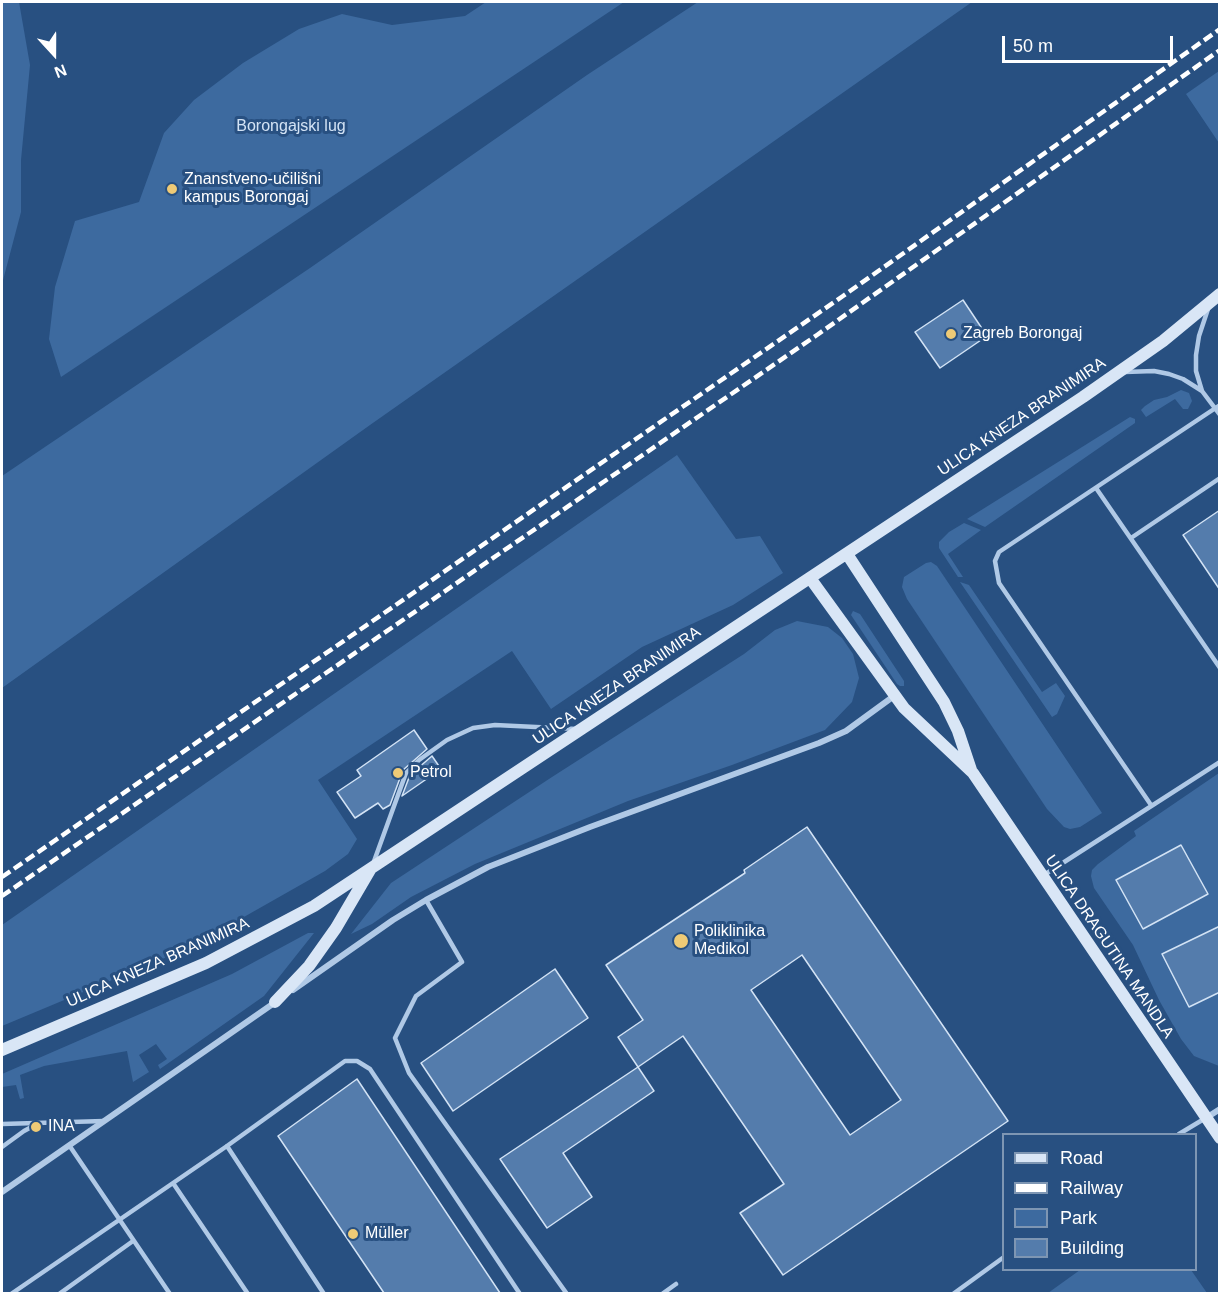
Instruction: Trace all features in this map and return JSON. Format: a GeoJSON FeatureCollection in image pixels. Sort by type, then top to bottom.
{"type":"FeatureCollection","features":[{"type":"Feature","properties":{"kind":"main road","name":"ULICA KNEZA BRANIMIRA"},"geometry":{"type":"LineString","coordinates":[[2,1050],[162,982],[242,945],[314,906],[1118,372],[1163,341],[1220,294]]}},
{"type":"Feature","properties":{"kind":"main road","name":"ULICA DRAGUTINA MANDLA"},"geometry":{"type":"LineString","coordinates":[[847,554],[944,702],[958,731],[973,773],[1041,877],[1220,1138]]}},
{"type":"Feature","properties":{"kind":"main road","name":"ULICA DRAGUTINA MANDLA"},"geometry":{"type":"LineString","coordinates":[[810,578],[894,696],[918,723],[973,773]]}},
{"type":"Feature","properties":{"kind":"main road"},"geometry":{"type":"LineString","coordinates":[[275,1002],[309,966],[336,928],[370,869]]}},
{"type":"Feature","properties":{"kind":"street"},"geometry":{"type":"LineString","coordinates":[[2,1192],[360,943],[426,900],[488,867],[819,743],[846,731],[894,696]]}},
{"type":"Feature","properties":{"kind":"street"},"geometry":{"type":"LineString","coordinates":[[1205,1118],[1220,1109]]}},
{"type":"Feature","properties":{"kind":"lane"},"geometry":{"type":"LineString","coordinates":[[1202,391],[1196,370],[1196,355],[1209,303]]}},
{"type":"Feature","properties":{"kind":"lane"},"geometry":{"type":"LineString","coordinates":[[1118,372],[1137,370],[1169,374],[1183,379],[1202,391],[1217,407],[1220,415]]}},
{"type":"Feature","properties":{"kind":"lane"},"geometry":{"type":"LineString","coordinates":[[1151,805],[999,583],[995,561],[999,552],[1217,407]]}},
{"type":"Feature","properties":{"kind":"lane"},"geometry":{"type":"LineString","coordinates":[[1131,538],[1220,478]]}},
{"type":"Feature","properties":{"kind":"lane"},"geometry":{"type":"LineString","coordinates":[[1096,488],[1220,668]]}},
{"type":"Feature","properties":{"kind":"lane"},"geometry":{"type":"LineString","coordinates":[[370,869],[390,821],[406,773],[419,760],[447,740],[473,728],[495,725],[583,729]]}},
{"type":"Feature","properties":{"kind":"lane"},"geometry":{"type":"LineString","coordinates":[[1041,877],[1220,762]]}},
{"type":"Feature","properties":{"kind":"lane"},"geometry":{"type":"LineString","coordinates":[[426,900],[462,962],[416,996],[395,1038],[409,1073],[567,1293]]}},
{"type":"Feature","properties":{"kind":"lane"},"geometry":{"type":"LineString","coordinates":[[11,1293],[227,1146],[345,1061],[357,1061],[370,1069],[520,1293]]}},
{"type":"Feature","properties":{"kind":"lane"},"geometry":{"type":"LineString","coordinates":[[1181,1133],[1205,1118]]}},
{"type":"Feature","properties":{"kind":"lane"},"geometry":{"type":"LineString","coordinates":[[2,1126],[104,1121]]}},
{"type":"Feature","properties":{"kind":"lane"},"geometry":{"type":"LineString","coordinates":[[2,1147],[40,1123]]}},
{"type":"Feature","properties":{"kind":"lane"},"geometry":{"type":"LineString","coordinates":[[69,1145],[170,1293]]}},
{"type":"Feature","properties":{"kind":"lane"},"geometry":{"type":"LineString","coordinates":[[227,1146],[324,1293]]}},
{"type":"Feature","properties":{"kind":"lane"},"geometry":{"type":"LineString","coordinates":[[173,1182],[248,1293]]}},
{"type":"Feature","properties":{"kind":"lane"},"geometry":{"type":"LineString","coordinates":[[59,1293],[133,1241]]}},
{"type":"Feature","properties":{"kind":"lane"},"geometry":{"type":"LineString","coordinates":[[953,1293],[1002,1258]]}},
{"type":"Feature","properties":{"kind":"lane"},"geometry":{"type":"LineString","coordinates":[[662,1293],[676,1284]]}},
{"type":"Feature","properties":{"kind":"green space"},"geometry":{"type":"Polygon","coordinates":[[[2,2],[19,2],[30,65],[21,160],[21,212],[2,284],[2,2]]]}},
{"type":"Feature","properties":{"kind":"green space","name":"Borongajski lug"},"geometry":{"type":"Polygon","coordinates":[[[486,2],[624,2],[61,377],[49,339],[55,287],[75,221],[139,202],[164,133],[194,100],[243,63],[299,29],[342,14],[392,25],[465,16],[486,2]]]}},
{"type":"Feature","properties":{"kind":"green space"},"geometry":{"type":"Polygon","coordinates":[[[698,2],[972,2],[370,425],[2,688],[2,476],[310,268],[587,75],[698,2]]]}},
{"type":"Feature","properties":{"kind":"green space"},"geometry":{"type":"Polygon","coordinates":[[[1219,71],[1219,143],[1186,94],[1219,71]]]}},
{"type":"Feature","properties":{"kind":"green space"},"geometry":{"type":"Polygon","coordinates":[[[1181,390],[1189,393],[1192,401],[1188,409],[1183,409],[1175,399],[1146,417],[1141,410],[1154,400],[1181,390]]]}},
{"type":"Feature","properties":{"kind":"green space"},"geometry":{"type":"Polygon","coordinates":[[[1130,417],[1135,419],[1135,423],[985,527],[967,519],[1130,417]]]}},
{"type":"Feature","properties":{"kind":"green space"},"geometry":{"type":"Polygon","coordinates":[[[677,455],[736,539],[760,536],[783,573],[733,605],[642,647],[551,709],[512,651],[318,780],[357,839],[348,854],[325,871],[191,947],[2,1026],[2,925],[677,455]]]}},
{"type":"Feature","properties":{"kind":"green space"},"geometry":{"type":"Polygon","coordinates":[[[964,523],[981,530],[948,554],[963,577],[958,577],[939,548],[939,542],[949,532],[964,523]]]}},
{"type":"Feature","properties":{"kind":"green space"},"geometry":{"type":"Polygon","coordinates":[[[931,562],[937,566],[1102,813],[1080,827],[1070,829],[1064,827],[1047,809],[907,599],[902,587],[904,577],[931,562]]]}},
{"type":"Feature","properties":{"kind":"green space"},"geometry":{"type":"Polygon","coordinates":[[[960,582],[969,585],[1042,692],[1056,683],[1065,696],[1057,714],[1052,717],[960,582]]]}},
{"type":"Feature","properties":{"kind":"green space"},"geometry":{"type":"Polygon","coordinates":[[[853,611],[860,614],[904,681],[904,686],[897,684],[851,615],[853,611]]]}},
{"type":"Feature","properties":{"kind":"green space"},"geometry":{"type":"Polygon","coordinates":[[[797,621],[828,627],[842,638],[853,654],[859,678],[852,702],[825,730],[628,801],[475,864],[411,897],[372,924],[351,934],[391,883],[744,654],[775,630],[797,621]]]}},
{"type":"Feature","properties":{"kind":"green space"},"geometry":{"type":"Polygon","coordinates":[[[1219,773],[1219,1066],[1194,1056],[1181,1039],[1159,1000],[1133,945],[1094,888],[1091,876],[1092,870],[1098,864],[1136,836],[1134,831],[1219,773]]]}},
{"type":"Feature","properties":{"kind":"green space"},"geometry":{"type":"Polygon","coordinates":[[[308,933],[314,933],[264,996],[160,1069],[158,1065],[167,1059],[156,1044],[139,1055],[149,1072],[133,1082],[127,1051],[44,1066],[20,1075],[24,1098],[20,1099],[16,1085],[2,1087],[2,1074],[232,974],[308,933]]]}},
{"type":"Feature","properties":{"kind":"green space"},"geometry":{"type":"Polygon","coordinates":[[[1079,1271],[1192,1271],[1207,1293],[1048,1293],[1079,1271]]]}},
{"type":"Feature","properties":{"kind":"building","name":"Zagreb Borongaj"},"geometry":{"type":"Polygon","coordinates":[[[963,300],[987,336],[940,368],[915,332],[963,300]]]}},
{"type":"Feature","properties":{"kind":"building"},"geometry":{"type":"Polygon","coordinates":[[[1220,510],[1220,590],[1183,535],[1220,510]]]}},
{"type":"Feature","properties":{"kind":"building","name":"Petrol"},"geometry":{"type":"Polygon","coordinates":[[[414,730],[427,749],[403,770],[390,805],[383,809],[378,803],[355,818],[337,792],[361,776],[357,770],[414,730]]]}},
{"type":"Feature","properties":{"kind":"building"},"geometry":{"type":"Polygon","coordinates":[[[432,756],[441,769],[402,796],[410,775],[432,756]]]}},
{"type":"Feature","properties":{"kind":"building"},"geometry":{"type":"Polygon","coordinates":[[[807,827],[1008,1121],[783,1275],[740,1213],[784,1184],[683,1036],[638,1067],[618,1037],[643,1020],[606,965],[745,873],[744,870],[807,827]],[[802,955],[751,990],[850,1135],[901,1100],[802,955]]]}},
{"type":"Feature","properties":{"kind":"building"},"geometry":{"type":"Polygon","coordinates":[[[1181,845],[1208,894],[1143,929],[1116,880],[1181,845]]]}},
{"type":"Feature","properties":{"kind":"building"},"geometry":{"type":"Polygon","coordinates":[[[1220,926],[1220,992],[1189,1007],[1162,954],[1220,926]]]}},
{"type":"Feature","properties":{"kind":"building"},"geometry":{"type":"Polygon","coordinates":[[[555,969],[588,1018],[453,1111],[421,1063],[555,969]]]}},
{"type":"Feature","properties":{"kind":"building"},"geometry":{"type":"Polygon","coordinates":[[[638,1067],[654,1091],[563,1153],[592,1197],[547,1228],[500,1159],[638,1067]]]}},
{"type":"Feature","properties":{"kind":"building"},"geometry":{"type":"Polygon","coordinates":[[[357,1079],[500,1293],[384,1293],[278,1136],[357,1079]]]}},
{"type":"Feature","properties":{"kind":"railway"},"geometry":{"type":"LineString","coordinates":[[2,877],[843,296],[1220,29]]}},
{"type":"Feature","properties":{"kind":"railway"},"geometry":{"type":"LineString","coordinates":[[2,896],[817,335],[1220,50]]}},
{"type":"Feature","properties":{"kind":"place","name":"Znanstveno-učilišni kampus Borongaj"},"geometry":{"type":"Point","coordinates":[172,189]}},
{"type":"Feature","properties":{"kind":"place","name":"Zagreb Borongaj"},"geometry":{"type":"Point","coordinates":[951,334]}},
{"type":"Feature","properties":{"kind":"place","name":"Petrol"},"geometry":{"type":"Point","coordinates":[398,773]}},
{"type":"Feature","properties":{"kind":"place","name":"Poliklinika Medikol"},"geometry":{"type":"Point","coordinates":[681,941]}},
{"type":"Feature","properties":{"kind":"place","name":"INA"},"geometry":{"type":"Point","coordinates":[36,1127]}},
{"type":"Feature","properties":{"kind":"place","name":"Müller"},"geometry":{"type":"Point","coordinates":[353,1234]}}]}
